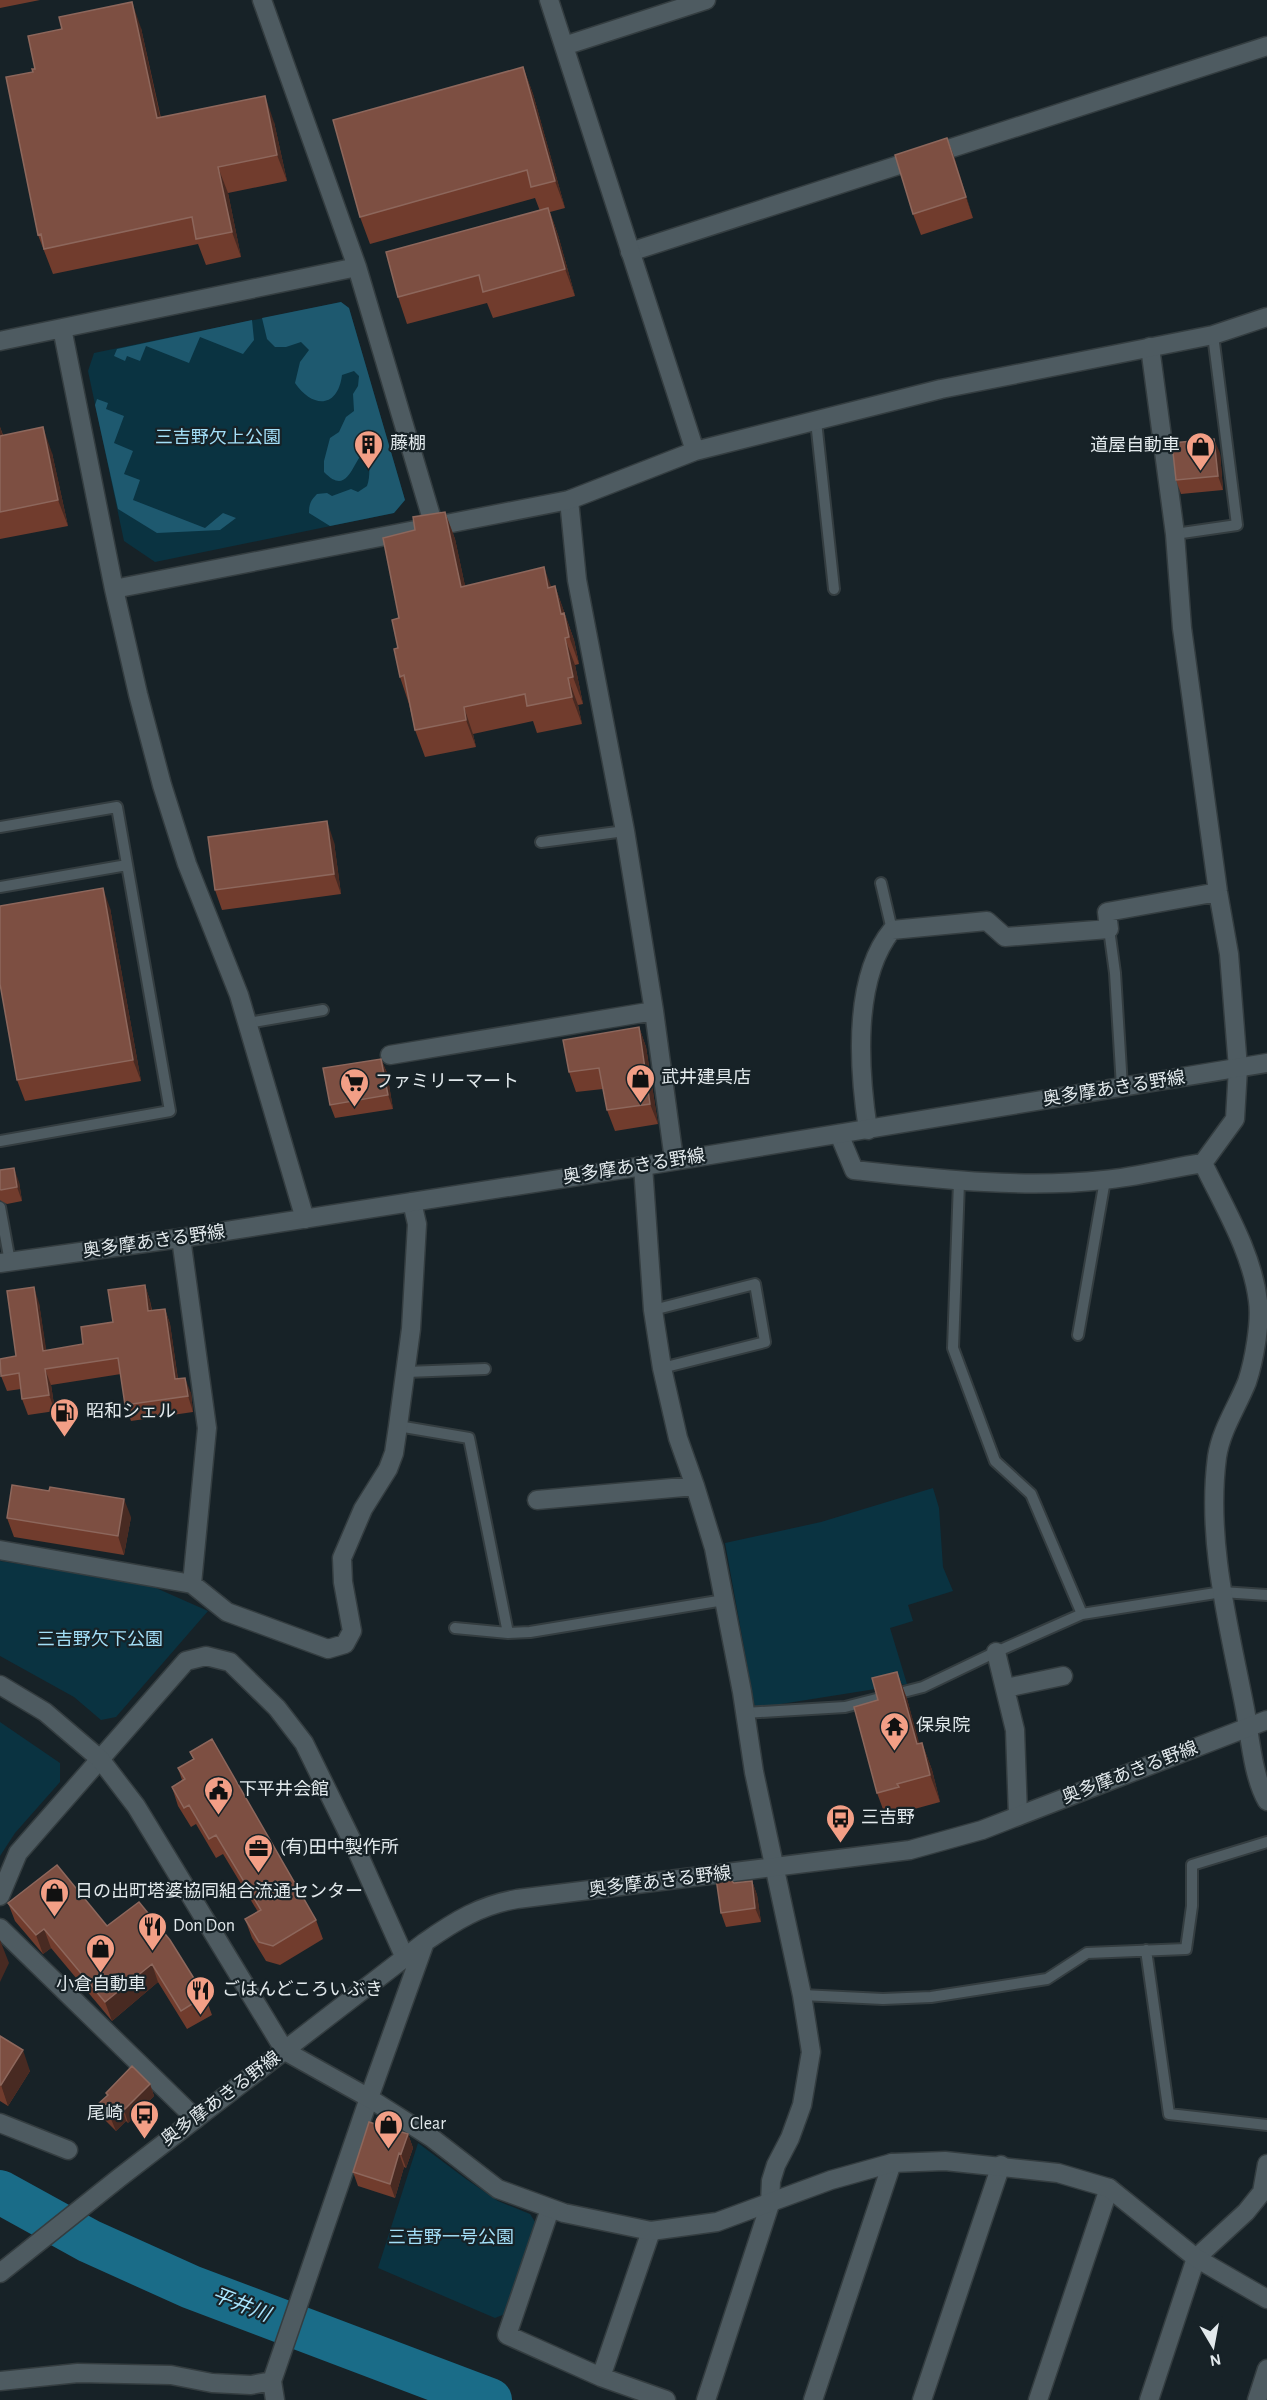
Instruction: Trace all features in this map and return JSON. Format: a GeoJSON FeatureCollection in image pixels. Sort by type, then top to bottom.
{"type":"FeatureCollection","features":[{"type":"Feature","properties":{"kind":"street"},"geometry":{"type":"LineString","coordinates":[[262,0],[357,267],[434,526]]}},
{"type":"Feature","properties":{"kind":"street"},"geometry":{"type":"LineString","coordinates":[[549,0],[695,451]]}},
{"type":"Feature","properties":{"kind":"street"},"geometry":{"type":"LineString","coordinates":[[564,46],[706,0]]}},
{"type":"Feature","properties":{"kind":"street"},"geometry":{"type":"LineString","coordinates":[[630,252],[1267,46]]}},
{"type":"Feature","properties":{"kind":"street"},"geometry":{"type":"LineString","coordinates":[[0,341],[357,267]]}},
{"type":"Feature","properties":{"kind":"street"},"geometry":{"type":"LineString","coordinates":[[114,589],[568,500],[695,451],[940,389],[1213,335],[1267,317]]}},
{"type":"Feature","properties":{"kind":"street"},"geometry":{"type":"LineString","coordinates":[[62,328],[114,589],[162,786],[187,864],[239,995],[305,1219]]}},
{"type":"Feature","properties":{"kind":"street"},"geometry":{"type":"LineString","coordinates":[[839,1134],[854,1170],[959,1182],[1048,1183],[1105,1180],[1203,1163],[1235,1119],[1238,1068],[1229,954],[1218,892],[1182,628],[1174,534],[1150,347]]}},
{"type":"Feature","properties":{"kind":"street"},"geometry":{"type":"LineString","coordinates":[[568,500],[577,580],[625,831],[654,1011],[674,1160]]}},
{"type":"Feature","properties":{"kind":"street"},"geometry":{"type":"LineString","coordinates":[[868,1130],[863,1099],[862,1029],[866,990],[882,943],[892,930],[987,921],[1005,937],[1109,929],[1107,912],[1218,892]]}},
{"type":"Feature","properties":{"kind":"street"},"geometry":{"type":"LineString","coordinates":[[390,1055],[654,1011]]}},
{"type":"Feature","properties":{"kind":"street","name":"奥多摩あきる野線"},"geometry":{"type":"LineString","coordinates":[[5,1263],[643,1166],[1267,1063]]}},
{"type":"Feature","properties":{"kind":"street"},"geometry":{"type":"LineString","coordinates":[[1203,1163],[1250,1264],[1259,1303],[1258,1324],[1247,1381],[1227,1424],[1217,1456],[1215,1508],[1216,1558],[1222,1592],[1248,1727],[1262,1792],[1267,1801]]}},
{"type":"Feature","properties":{"kind":"street"},"geometry":{"type":"LineString","coordinates":[[643,1166],[653,1310],[662,1368],[678,1438],[714,1548],[754,1772],[802,1995],[811,2052],[802,2105],[790,2138],[776,2165],[771,2181],[770,2204],[706,2400]]}},
{"type":"Feature","properties":{"kind":"street"},"geometry":{"type":"LineString","coordinates":[[0,1550],[192,1584],[227,1612],[328,1649],[345,1644],[352,1631],[343,1582],[342,1558],[363,1509],[388,1469],[394,1453],[411,1329],[417,1224],[412,1202]]}},
{"type":"Feature","properties":{"kind":"street"},"geometry":{"type":"LineString","coordinates":[[181,1238],[207,1428],[192,1584]]}},
{"type":"Feature","properties":{"kind":"street"},"geometry":{"type":"LineString","coordinates":[[537,1500],[695,1486]]}},
{"type":"Feature","properties":{"kind":"street"},"geometry":{"type":"LineString","coordinates":[[996,1652],[1015,1730],[1018,1816]]}},
{"type":"Feature","properties":{"kind":"street"},"geometry":{"type":"LineString","coordinates":[[0,1896],[18,1852],[186,1661],[206,1656],[230,1662],[277,1707],[304,1743],[358,1853],[405,1958]]}},
{"type":"Feature","properties":{"kind":"street"},"geometry":{"type":"LineString","coordinates":[[1006,1688],[1063,1676]]}},
{"type":"Feature","properties":{"kind":"street"},"geometry":{"type":"LineString","coordinates":[[0,1685],[45,1712],[100,1759],[136,1806],[285,2051],[369,2098],[432,2138],[498,2189],[550,2209],[651,2231],[717,2222],[831,2180],[892,2163],[945,2161],[1001,2165],[1058,2173],[1109,2188],[1196,2258],[1267,2299]]}},
{"type":"Feature","properties":{"kind":"street","name":"奥多摩あきる野線"},"geometry":{"type":"LineString","coordinates":[[3,2270],[425,1942],[452,1923],[478,1909],[500,1902],[910,1850],[982,1830],[1267,1720]]}},
{"type":"Feature","properties":{"kind":"street"},"geometry":{"type":"LineString","coordinates":[[0,1928],[196,2119]]}},
{"type":"Feature","properties":{"kind":"street"},"geometry":{"type":"LineString","coordinates":[[275,2400],[273,2377],[425,1942]]}},
{"type":"Feature","properties":{"kind":"street"},"geometry":{"type":"LineString","coordinates":[[0,2122],[69,2150]]}},
{"type":"Feature","properties":{"kind":"street"},"geometry":{"type":"LineString","coordinates":[[813,2400],[892,2163]]}},
{"type":"Feature","properties":{"kind":"street"},"geometry":{"type":"LineString","coordinates":[[1149,2400],[1196,2258],[1246,2212],[1262,2192],[1267,2164]]}},
{"type":"Feature","properties":{"kind":"street"},"geometry":{"type":"LineString","coordinates":[[922,2400],[1001,2165]]}},
{"type":"Feature","properties":{"kind":"street"},"geometry":{"type":"LineString","coordinates":[[1038,2400],[1109,2188]]}},
{"type":"Feature","properties":{"kind":"street"},"geometry":{"type":"LineString","coordinates":[[550,2209],[507,2335],[601,2377],[666,2400]]}},
{"type":"Feature","properties":{"kind":"street"},"geometry":{"type":"LineString","coordinates":[[601,2377],[651,2231]]}},
{"type":"Feature","properties":{"kind":"street"},"geometry":{"type":"LineString","coordinates":[[1257,2400],[1267,2370]]}},
{"type":"Feature","properties":{"kind":"street"},"geometry":{"type":"LineString","coordinates":[[0,2381],[78,2373],[171,2375],[212,2383],[251,2385],[273,2377]]}},
{"type":"Feature","properties":{"kind":"lane"},"geometry":{"type":"LineString","coordinates":[[1174,534],[1237,525],[1213,335]]}},
{"type":"Feature","properties":{"kind":"lane"},"geometry":{"type":"LineString","coordinates":[[816,421],[834,589]]}},
{"type":"Feature","properties":{"kind":"lane"},"geometry":{"type":"LineString","coordinates":[[0,827],[117,807],[170,1111],[0,1141]]}},
{"type":"Feature","properties":{"kind":"lane"},"geometry":{"type":"LineString","coordinates":[[541,842],[625,831]]}},
{"type":"Feature","properties":{"kind":"lane"},"geometry":{"type":"LineString","coordinates":[[0,887],[127,864]]}},
{"type":"Feature","properties":{"kind":"lane"},"geometry":{"type":"LineString","coordinates":[[881,883],[892,930]]}},
{"type":"Feature","properties":{"kind":"lane"},"geometry":{"type":"LineString","coordinates":[[1109,929],[1115,973],[1122,1087]]}},
{"type":"Feature","properties":{"kind":"lane"},"geometry":{"type":"LineString","coordinates":[[248,1023],[323,1010]]}},
{"type":"Feature","properties":{"kind":"lane"},"geometry":{"type":"LineString","coordinates":[[1078,1335],[1105,1180]]}},
{"type":"Feature","properties":{"kind":"lane"},"geometry":{"type":"LineString","coordinates":[[959,1182],[953,1348],[995,1461],[1031,1494],[1082,1614]]}},
{"type":"Feature","properties":{"kind":"lane"},"geometry":{"type":"LineString","coordinates":[[0,1207],[5,1263]]}},
{"type":"Feature","properties":{"kind":"lane"},"geometry":{"type":"LineString","coordinates":[[653,1310],[754,1284],[765,1342],[662,1368]]}},
{"type":"Feature","properties":{"kind":"lane"},"geometry":{"type":"LineString","coordinates":[[406,1372],[484,1369]]}},
{"type":"Feature","properties":{"kind":"lane"},"geometry":{"type":"LineString","coordinates":[[398,1426],[469,1438],[508,1633]]}},
{"type":"Feature","properties":{"kind":"lane"},"geometry":{"type":"LineString","coordinates":[[745,1713],[845,1707],[923,1687],[1082,1614],[1222,1592],[1267,1594]]}},
{"type":"Feature","properties":{"kind":"lane"},"geometry":{"type":"LineString","coordinates":[[455,1628],[508,1633],[542,1630],[724,1600]]}},
{"type":"Feature","properties":{"kind":"lane"},"geometry":{"type":"LineString","coordinates":[[802,1995],[883,1999],[931,1997],[1047,1979],[1087,1953],[1186,1949],[1192,1906],[1192,1865],[1267,1842]]}},
{"type":"Feature","properties":{"kind":"lane"},"geometry":{"type":"LineString","coordinates":[[1146,1950],[1168,2114],[1267,2125]]}},
{"type":"Feature","properties":{"kind":"green space","name":"三吉野欠上公園"},"geometry":{"type":"Polygon","coordinates":[[[341,302],[349,308],[405,500],[394,513],[155,562],[124,541],[88,371],[94,353],[341,302]]]}},
{"type":"Feature","properties":{"kind":"green space"},"geometry":{"type":"Polygon","coordinates":[[[933,1488],[939,1508],[943,1567],[953,1591],[908,1605],[913,1621],[890,1628],[907,1684],[755,1708],[725,1543],[821,1522],[933,1488]]]}},
{"type":"Feature","properties":{"kind":"green space","name":"三吉野欠下公園"},"geometry":{"type":"Polygon","coordinates":[[[0,1561],[147,1584],[208,1611],[116,1717],[101,1720],[74,1697],[0,1656],[0,1561]]]}},
{"type":"Feature","properties":{"kind":"green space"},"geometry":{"type":"Polygon","coordinates":[[[0,1722],[60,1763],[60,1782],[15,1833],[0,1856],[0,1722]]]}},
{"type":"Feature","properties":{"kind":"green space","name":"三吉野一号公園"},"geometry":{"type":"Polygon","coordinates":[[[418,2143],[498,2201],[530,2214],[537,2225],[505,2314],[495,2318],[378,2268],[418,2143]]]}},
{"type":"Feature","properties":{"kind":"shaded area"},"geometry":{"type":"Polygon","coordinates":[[[341,302],[349,308],[405,500],[394,513],[330,526],[309,513],[315,496],[327,493],[332,496],[351,489],[358,492],[367,486],[368,482],[368,449],[345,479],[340,481],[333,479],[324,472],[324,461],[330,438],[339,432],[346,417],[354,411],[353,394],[358,386],[359,376],[354,371],[342,375],[336,394],[330,399],[317,401],[309,397],[295,383],[300,362],[309,350],[301,342],[286,347],[275,347],[267,339],[262,318],[341,302]]]}},
{"type":"Feature","properties":{"kind":"shaded area"},"geometry":{"type":"Polygon","coordinates":[[[252,320],[254,340],[243,354],[200,337],[189,363],[146,346],[140,361],[127,356],[125,361],[114,356],[117,349],[252,320]]]}},
{"type":"Feature","properties":{"kind":"shaded area"},"geometry":{"type":"Polygon","coordinates":[[[97,399],[108,403],[106,409],[124,416],[114,443],[133,451],[124,474],[140,480],[133,500],[205,528],[223,513],[236,518],[220,530],[157,533],[118,509],[95,405],[97,399]]]}},
{"type":"Feature","properties":{"kind":"building"},"geometry":{"type":"Polygon","coordinates":[[[132,2],[157,118],[265,96],[277,155],[218,167],[232,232],[196,239],[192,217],[44,249],[41,234],[38,235],[6,77],[33,72],[32,69],[35,69],[28,36],[62,29],[59,17],[132,2]]]}},
{"type":"Feature","properties":{"kind":"building"},"geometry":{"type":"Polygon","coordinates":[[[523,67],[555,181],[531,187],[527,170],[360,217],[333,120],[523,67]]]}},
{"type":"Feature","properties":{"kind":"building"},"geometry":{"type":"Polygon","coordinates":[[[947,138],[966,197],[913,214],[895,155],[947,138]]]}},
{"type":"Feature","properties":{"kind":"building"},"geometry":{"type":"Polygon","coordinates":[[[548,208],[565,269],[483,292],[479,275],[398,297],[386,252],[548,208]]]}},
{"type":"Feature","properties":{"kind":"building"},"geometry":{"type":"Polygon","coordinates":[[[43,427],[58,500],[0,512],[0,436],[43,427]]]}},
{"type":"Feature","properties":{"kind":"building"},"geometry":{"type":"Polygon","coordinates":[[[1214,439],[1218,476],[1176,480],[1172,443],[1214,439]]]}},
{"type":"Feature","properties":{"kind":"building"},"geometry":{"type":"Polygon","coordinates":[[[445,512],[461,587],[544,567],[548,588],[555,586],[561,614],[564,613],[569,637],[565,638],[573,677],[568,678],[572,697],[527,706],[525,694],[464,707],[466,720],[415,730],[404,675],[400,677],[394,649],[398,648],[392,620],[399,618],[383,538],[415,530],[413,517],[445,512]]]}},
{"type":"Feature","properties":{"kind":"building"},"geometry":{"type":"Polygon","coordinates":[[[327,821],[334,874],[215,890],[208,837],[327,821]]]}},
{"type":"Feature","properties":{"kind":"building"},"geometry":{"type":"Polygon","coordinates":[[[103,888],[133,1060],[17,1080],[0,984],[0,906],[103,888]]]}},
{"type":"Feature","properties":{"kind":"building"},"geometry":{"type":"Polygon","coordinates":[[[639,1027],[650,1104],[607,1110],[599,1068],[569,1072],[563,1040],[639,1027]]]}},
{"type":"Feature","properties":{"kind":"building"},"geometry":{"type":"Polygon","coordinates":[[[381,1059],[388,1095],[330,1105],[323,1068],[381,1059]]]}},
{"type":"Feature","properties":{"kind":"building"},"geometry":{"type":"Polygon","coordinates":[[[14,1168],[17,1187],[1,1190],[0,1170],[14,1168]]]}},
{"type":"Feature","properties":{"kind":"building"},"geometry":{"type":"Polygon","coordinates":[[[145,1285],[148,1311],[165,1309],[175,1379],[185,1378],[188,1396],[125,1405],[118,1358],[45,1369],[49,1395],[22,1399],[19,1373],[1,1376],[0,1359],[16,1356],[7,1291],[34,1287],[43,1351],[83,1344],[81,1327],[113,1322],[108,1290],[145,1285]]]}},
{"type":"Feature","properties":{"kind":"building"},"geometry":{"type":"Polygon","coordinates":[[[12,1485],[49,1491],[50,1487],[124,1499],[118,1536],[7,1518],[12,1485]]]}},
{"type":"Feature","properties":{"kind":"building","name":"保泉院"},"geometry":{"type":"Polygon","coordinates":[[[897,1672],[917,1744],[922,1743],[930,1775],[897,1784],[899,1787],[877,1793],[854,1707],[878,1700],[872,1678],[897,1672]]]}},
{"type":"Feature","properties":{"kind":"building"},"geometry":{"type":"Polygon","coordinates":[[[212,1739],[316,1920],[273,1946],[259,1942],[245,1919],[261,1910],[216,1835],[209,1839],[189,1805],[184,1808],[172,1787],[185,1779],[178,1768],[194,1759],[190,1752],[212,1739]]]}},
{"type":"Feature","properties":{"kind":"building"},"geometry":{"type":"Polygon","coordinates":[[[57,1865],[107,1926],[139,1902],[170,1940],[205,1996],[181,2011],[152,1964],[105,2002],[44,1929],[36,1935],[8,1903],[57,1865]]]}},
{"type":"Feature","properties":{"kind":"building"},"geometry":{"type":"Polygon","coordinates":[[[715,1871],[719,1871],[734,1883],[752,1881],[755,1908],[721,1913],[715,1871]]]}},
{"type":"Feature","properties":{"kind":"building"},"geometry":{"type":"Polygon","coordinates":[[[0,2036],[23,2050],[1,2085],[0,2085],[0,2036]]]}},
{"type":"Feature","properties":{"kind":"building"},"geometry":{"type":"Polygon","coordinates":[[[132,2066],[150,2084],[124,2110],[122,2108],[111,2119],[97,2105],[132,2066]]]}},
{"type":"Feature","properties":{"kind":"building"},"geometry":{"type":"Polygon","coordinates":[[[369,2122],[408,2134],[401,2154],[399,2153],[390,2184],[353,2172],[369,2122]]]}},
{"type":"Feature","properties":{"kind":"waterway","name":"平井川"},"geometry":{"type":"LineString","coordinates":[[0,2192],[89,2241],[191,2287],[490,2400]]}},
{"type":"Feature","properties":{"kind":"place","name":"藤棚"},"geometry":{"type":"Point","coordinates":[369,470]}},
{"type":"Feature","properties":{"kind":"place","name":"道屋自動車"},"geometry":{"type":"Point","coordinates":[1201,472]}},
{"type":"Feature","properties":{"kind":"place","name":"武井建具店"},"geometry":{"type":"Point","coordinates":[640,1104]}},
{"type":"Feature","properties":{"kind":"place","name":"ファミリーマート"},"geometry":{"type":"Point","coordinates":[354,1108]}},
{"type":"Feature","properties":{"kind":"place","name":"昭和シェル"},"geometry":{"type":"Point","coordinates":[65,1438]}},
{"type":"Feature","properties":{"kind":"place","name":"保泉院"},"geometry":{"type":"Point","coordinates":[895,1752]}},
{"type":"Feature","properties":{"kind":"place","name":"下平井会館"},"geometry":{"type":"Point","coordinates":[218,1816]}},
{"type":"Feature","properties":{"kind":"place","name":"三吉野"},"geometry":{"type":"Point","coordinates":[840,1844]}},
{"type":"Feature","properties":{"kind":"place","name":"(有)田中製作所"},"geometry":{"type":"Point","coordinates":[259,1874]}},
{"type":"Feature","properties":{"kind":"place","name":"日の出町塔婆協同組合流通センター"},"geometry":{"type":"Point","coordinates":[54,1918]}},
{"type":"Feature","properties":{"kind":"place","name":"Don Don"},"geometry":{"type":"Point","coordinates":[152,1952]}},
{"type":"Feature","properties":{"kind":"place","name":"小倉自動車"},"geometry":{"type":"Point","coordinates":[101,1974]}},
{"type":"Feature","properties":{"kind":"place","name":"ごはんどころいぶき"},"geometry":{"type":"Point","coordinates":[201,2016]}},
{"type":"Feature","properties":{"kind":"place","name":"尾崎"},"geometry":{"type":"Point","coordinates":[144,2140]}},
{"type":"Feature","properties":{"kind":"place","name":"Clear"},"geometry":{"type":"Point","coordinates":[389,2150]}}]}
